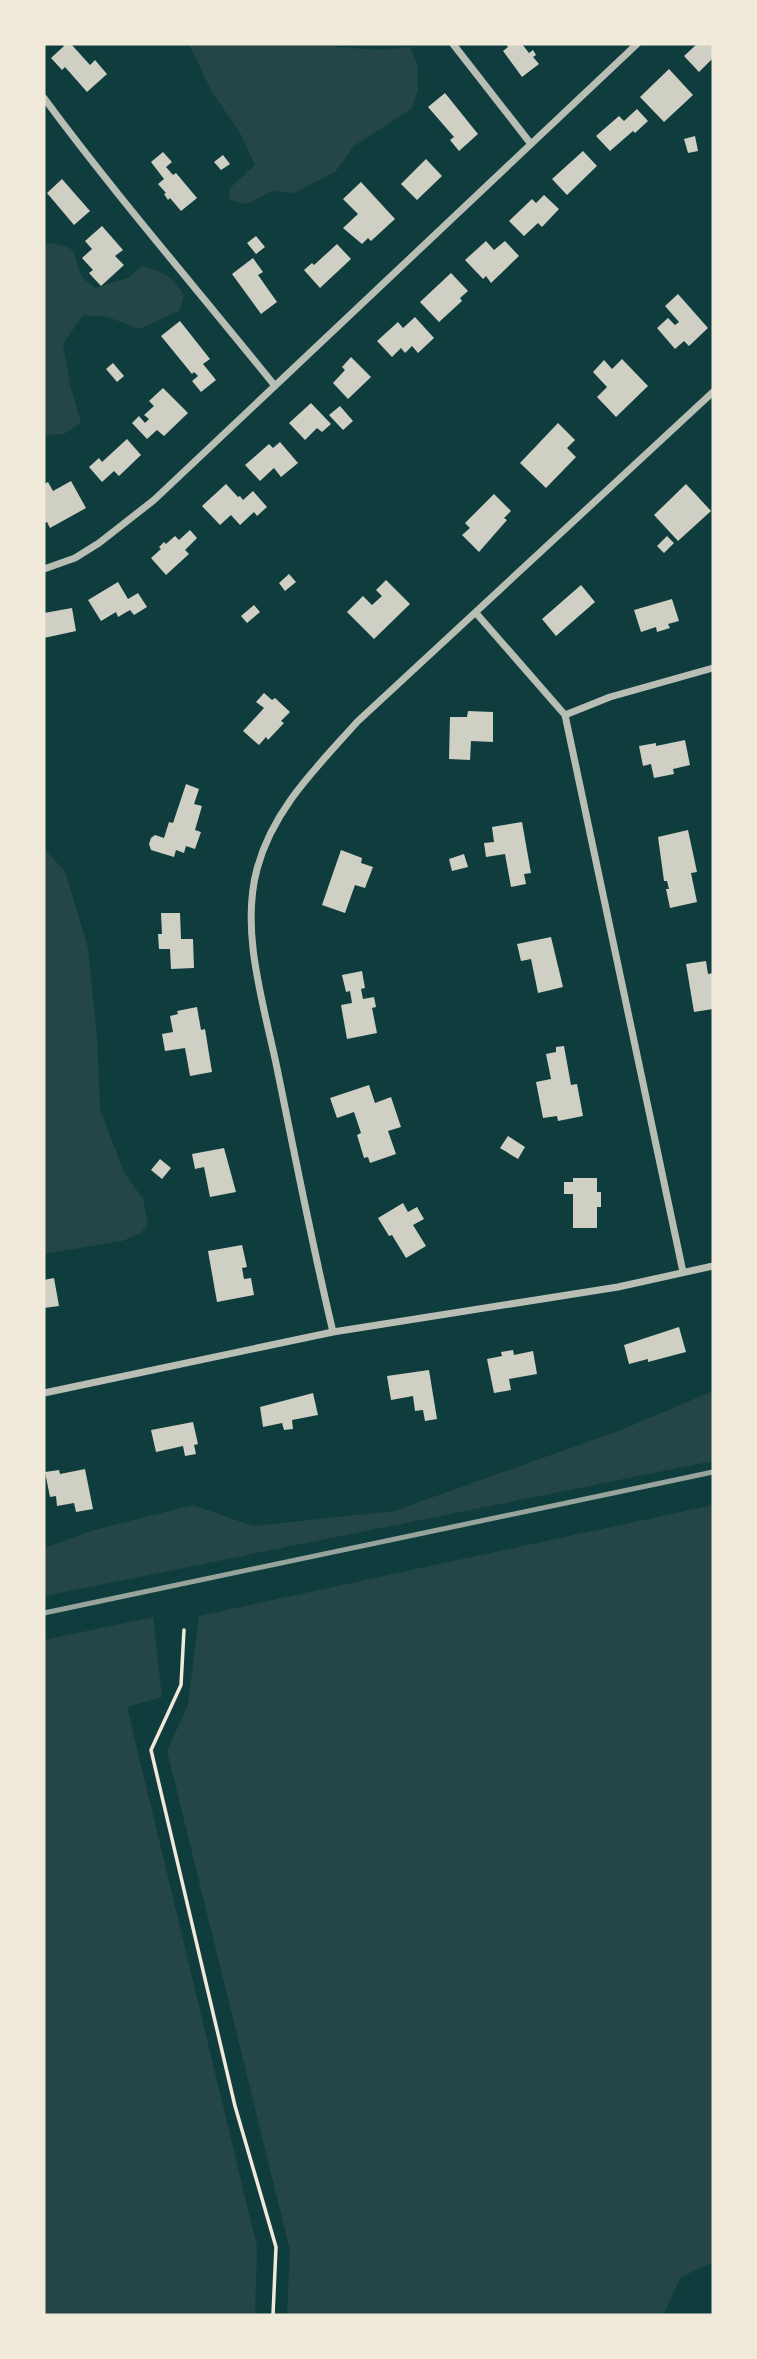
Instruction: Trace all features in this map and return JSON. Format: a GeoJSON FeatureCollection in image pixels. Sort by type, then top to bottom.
{"type":"FeatureCollection","features":[{"type":"Feature","properties":{"kind":"street"},"geometry":{"type":"LineString","coordinates":[[453,44],[531,144]]}},
{"type":"Feature","properties":{"kind":"street"},"geometry":{"type":"LineString","coordinates":[[44,569],[75,558],[154,500],[637,44]]}},
{"type":"Feature","properties":{"kind":"street"},"geometry":{"type":"LineString","coordinates":[[44,98],[100,173],[275,386]]}},
{"type":"Feature","properties":{"kind":"street"},"geometry":{"type":"LineString","coordinates":[[333,1332],[256,976],[251,903],[257,869],[281,813],[305,780],[357,722],[713,392]]}},
{"type":"Feature","properties":{"kind":"street"},"geometry":{"type":"LineString","coordinates":[[476,613],[565,715],[683,1272]]}},
{"type":"Feature","properties":{"kind":"street"},"geometry":{"type":"LineString","coordinates":[[565,715],[610,697],[713,668]]}},
{"type":"Feature","properties":{"kind":"street"},"geometry":{"type":"LineString","coordinates":[[44,1393],[333,1332],[618,1287],[713,1266]]}},
{"type":"Feature","properties":{"kind":"path"},"geometry":{"type":"LineString","coordinates":[[184,1630],[181,1685],[151,1750],[235,2106],[276,2246],[273,2315]]}},
{"type":"Feature","properties":{"kind":"shaded area"},"geometry":{"type":"Polygon","coordinates":[[[189,44],[331,44],[336,47],[382,50],[410,47],[417,64],[418,90],[411,109],[354,146],[335,172],[294,193],[272,191],[247,204],[229,200],[230,188],[255,165],[240,133],[211,90],[189,44]]]}},
{"type":"Feature","properties":{"kind":"shaded area"},"geometry":{"type":"Polygon","coordinates":[[[49,243],[71,250],[82,276],[95,288],[128,278],[142,266],[167,276],[184,296],[179,311],[139,329],[108,317],[83,315],[63,344],[70,385],[81,422],[64,434],[44,435],[44,245],[49,243]]]}},
{"type":"Feature","properties":{"kind":"shaded area"},"geometry":{"type":"Polygon","coordinates":[[[44,849],[65,871],[88,948],[97,1038],[100,1109],[124,1172],[143,1199],[148,1224],[141,1233],[122,1241],[44,1254],[44,849]]]}},
{"type":"Feature","properties":{"kind":"shaded area"},"geometry":{"type":"Polygon","coordinates":[[[713,1391],[713,1461],[44,1596],[44,1548],[94,1530],[193,1505],[253,1526],[394,1511],[621,1430],[713,1391]]]}},
{"type":"Feature","properties":{"kind":"shaded area"},"geometry":{"type":"Polygon","coordinates":[[[713,1505],[713,2262],[681,2277],[663,2315],[287,2315],[290,2250],[167,1751],[188,1705],[199,1616],[713,1505]]]}},
{"type":"Feature","properties":{"kind":"shaded area"},"geometry":{"type":"Polygon","coordinates":[[[153,1617],[162,1697],[127,1707],[257,2247],[255,2315],[44,2315],[44,1640],[153,1617]]]}},
{"type":"Feature","properties":{"kind":"building"},"geometry":{"type":"Polygon","coordinates":[[[62,44],[71,44],[90,65],[95,60],[107,74],[87,92],[65,67],[62,70],[51,58],[64,46],[62,44]]]}},
{"type":"Feature","properties":{"kind":"building"},"geometry":{"type":"Polygon","coordinates":[[[506,44],[522,44],[529,53],[533,50],[536,55],[533,57],[539,64],[522,77],[503,51],[508,47],[506,44]]]}},
{"type":"Feature","properties":{"kind":"building"},"geometry":{"type":"Polygon","coordinates":[[[697,44],[713,44],[713,58],[699,72],[684,56],[697,44]]]}},
{"type":"Feature","properties":{"kind":"building"},"geometry":{"type":"Polygon","coordinates":[[[669,69],[693,95],[664,122],[640,97],[669,69]]]}},
{"type":"Feature","properties":{"kind":"building"},"geometry":{"type":"Polygon","coordinates":[[[445,93],[478,134],[459,151],[450,140],[454,137],[428,107],[445,93]]]}},
{"type":"Feature","properties":{"kind":"building"},"geometry":{"type":"Polygon","coordinates":[[[637,109],[648,121],[610,151],[596,136],[619,116],[624,121],[637,109]]]}},
{"type":"Feature","properties":{"kind":"building"},"geometry":{"type":"Polygon","coordinates":[[[695,136],[698,151],[688,153],[684,139],[695,136]]]}},
{"type":"Feature","properties":{"kind":"building"},"geometry":{"type":"Polygon","coordinates":[[[583,151],[597,166],[567,195],[552,179],[583,151]]]}},
{"type":"Feature","properties":{"kind":"building"},"geometry":{"type":"Polygon","coordinates":[[[163,152],[172,162],[166,167],[173,175],[176,173],[197,198],[181,211],[164,194],[166,193],[158,184],[164,179],[151,162],[163,152]]]}},
{"type":"Feature","properties":{"kind":"building"},"geometry":{"type":"Polygon","coordinates":[[[223,155],[230,164],[221,170],[214,162],[223,155]]]}},
{"type":"Feature","properties":{"kind":"building"},"geometry":{"type":"Polygon","coordinates":[[[426,159],[442,176],[417,200],[401,184],[426,159]]]}},
{"type":"Feature","properties":{"kind":"building"},"geometry":{"type":"Polygon","coordinates":[[[62,179],[90,211],[74,225],[47,193],[62,179]]]}},
{"type":"Feature","properties":{"kind":"building"},"geometry":{"type":"Polygon","coordinates":[[[361,182],[395,219],[371,241],[368,238],[362,244],[343,228],[358,214],[343,199],[361,182]]]}},
{"type":"Feature","properties":{"kind":"building"},"geometry":{"type":"Polygon","coordinates":[[[544,195],[559,209],[542,227],[538,223],[524,236],[509,221],[532,199],[536,203],[544,195]]]}},
{"type":"Feature","properties":{"kind":"building"},"geometry":{"type":"Polygon","coordinates":[[[102,226],[123,250],[115,256],[124,265],[101,286],[89,273],[93,270],[82,258],[92,249],[85,241],[102,226]]]}},
{"type":"Feature","properties":{"kind":"building"},"geometry":{"type":"Polygon","coordinates":[[[256,236],[265,247],[256,254],[247,243],[256,236]]]}},
{"type":"Feature","properties":{"kind":"building"},"geometry":{"type":"Polygon","coordinates":[[[486,241],[494,250],[505,241],[519,256],[491,283],[486,276],[483,279],[465,260],[486,241]]]}},
{"type":"Feature","properties":{"kind":"building"},"geometry":{"type":"Polygon","coordinates":[[[337,244],[351,259],[320,288],[304,270],[312,263],[314,265],[337,244]]]}},
{"type":"Feature","properties":{"kind":"building"},"geometry":{"type":"Polygon","coordinates":[[[253,258],[263,272],[258,275],[277,302],[261,314],[232,274],[253,258]]]}},
{"type":"Feature","properties":{"kind":"building"},"geometry":{"type":"Polygon","coordinates":[[[451,273],[468,291],[460,298],[462,301],[439,322],[420,302],[451,273]]]}},
{"type":"Feature","properties":{"kind":"building"},"geometry":{"type":"Polygon","coordinates":[[[678,294],[708,328],[689,346],[684,341],[675,349],[657,328],[668,318],[675,325],[679,322],[665,306],[678,294]]]}},
{"type":"Feature","properties":{"kind":"building"},"geometry":{"type":"Polygon","coordinates":[[[415,317],[434,338],[418,353],[412,346],[405,353],[401,348],[392,357],[377,341],[398,322],[403,328],[415,317]]]}},
{"type":"Feature","properties":{"kind":"building"},"geometry":{"type":"Polygon","coordinates":[[[180,321],[210,359],[203,364],[216,380],[201,392],[192,381],[198,376],[194,372],[192,374],[161,336],[180,321]]]}},
{"type":"Feature","properties":{"kind":"building"},"geometry":{"type":"Polygon","coordinates":[[[351,357],[371,377],[348,399],[333,383],[345,370],[342,367],[351,357]]]}},
{"type":"Feature","properties":{"kind":"building"},"geometry":{"type":"Polygon","coordinates":[[[622,359],[648,386],[616,417],[597,397],[607,387],[593,372],[604,360],[612,369],[622,359]]]}},
{"type":"Feature","properties":{"kind":"building"},"geometry":{"type":"Polygon","coordinates":[[[113,363],[124,376],[117,382],[106,369],[113,363]]]}},
{"type":"Feature","properties":{"kind":"building"},"geometry":{"type":"Polygon","coordinates":[[[163,388],[188,413],[164,436],[157,430],[147,439],[132,423],[139,416],[145,423],[149,419],[144,415],[154,406],[149,401],[163,388]]]}},
{"type":"Feature","properties":{"kind":"building"},"geometry":{"type":"Polygon","coordinates":[[[311,403],[331,424],[322,432],[317,428],[305,440],[289,423],[311,403]]]}},
{"type":"Feature","properties":{"kind":"building"},"geometry":{"type":"Polygon","coordinates":[[[340,406],[353,421],[343,430],[329,415],[340,406]]]}},
{"type":"Feature","properties":{"kind":"building"},"geometry":{"type":"Polygon","coordinates":[[[558,423],[575,440],[567,448],[576,457],[546,488],[520,463],[558,423]]]}},
{"type":"Feature","properties":{"kind":"building"},"geometry":{"type":"Polygon","coordinates":[[[127,439],[141,455],[119,476],[114,471],[102,482],[89,467],[99,458],[102,462],[127,439]]]}},
{"type":"Feature","properties":{"kind":"building"},"geometry":{"type":"Polygon","coordinates":[[[280,442],[298,463],[281,477],[274,468],[260,481],[245,465],[269,444],[273,448],[280,442]]]}},
{"type":"Feature","properties":{"kind":"building"},"geometry":{"type":"Polygon","coordinates":[[[71,481],[86,508],[50,528],[47,522],[44,523],[44,484],[48,482],[53,491],[71,481]]]}},
{"type":"Feature","properties":{"kind":"building"},"geometry":{"type":"Polygon","coordinates":[[[226,484],[243,500],[253,491],[267,507],[257,516],[254,512],[240,525],[231,515],[220,525],[202,506],[226,484]]]}},
{"type":"Feature","properties":{"kind":"building"},"geometry":{"type":"Polygon","coordinates":[[[686,484],[711,511],[678,541],[654,515],[686,484]]]}},
{"type":"Feature","properties":{"kind":"building"},"geometry":{"type":"Polygon","coordinates":[[[494,494],[511,511],[504,518],[507,520],[479,552],[462,535],[470,528],[465,523],[494,494]]]}},
{"type":"Feature","properties":{"kind":"building"},"geometry":{"type":"Polygon","coordinates":[[[190,530],[197,538],[185,550],[189,554],[166,575],[151,558],[164,542],[166,544],[175,536],[179,540],[190,530]]]}},
{"type":"Feature","properties":{"kind":"building"},"geometry":{"type":"Polygon","coordinates":[[[667,536],[674,543],[664,553],[657,546],[667,536]]]}},
{"type":"Feature","properties":{"kind":"building"},"geometry":{"type":"Polygon","coordinates":[[[289,574],[296,582],[285,591],[279,583],[289,574]]]}},
{"type":"Feature","properties":{"kind":"building"},"geometry":{"type":"Polygon","coordinates":[[[386,580],[410,604],[374,639],[347,612],[363,596],[372,605],[382,596],[376,590],[386,580]]]}},
{"type":"Feature","properties":{"kind":"building"},"geometry":{"type":"Polygon","coordinates":[[[118,582],[128,599],[138,593],[147,607],[134,615],[130,610],[118,617],[116,612],[101,621],[88,600],[118,582]]]}},
{"type":"Feature","properties":{"kind":"building"},"geometry":{"type":"Polygon","coordinates":[[[581,585],[595,602],[556,636],[542,619],[581,585]]]}},
{"type":"Feature","properties":{"kind":"building"},"geometry":{"type":"Polygon","coordinates":[[[672,599],[679,621],[668,624],[670,628],[657,632],[656,627],[641,632],[634,610],[672,599]]]}},
{"type":"Feature","properties":{"kind":"building"},"geometry":{"type":"Polygon","coordinates":[[[254,605],[260,612],[247,623],[241,616],[254,605]]]}},
{"type":"Feature","properties":{"kind":"building"},"geometry":{"type":"Polygon","coordinates":[[[72,608],[76,631],[44,638],[44,613],[72,608]]]}},
{"type":"Feature","properties":{"kind":"building"},"geometry":{"type":"Polygon","coordinates":[[[264,693],[272,700],[275,698],[290,712],[281,721],[284,723],[268,740],[266,737],[259,745],[243,731],[264,708],[256,702],[264,693]]]}},
{"type":"Feature","properties":{"kind":"building"},"geometry":{"type":"Polygon","coordinates":[[[468,711],[493,712],[493,742],[471,741],[470,760],[449,759],[450,717],[467,717],[468,711]]]}},
{"type":"Feature","properties":{"kind":"building"},"geometry":{"type":"Polygon","coordinates":[[[685,740],[690,765],[673,769],[674,774],[654,778],[651,764],[643,766],[639,746],[656,743],[656,746],[685,740]]]}},
{"type":"Feature","properties":{"kind":"building"},"geometry":{"type":"Polygon","coordinates":[[[186,784],[199,789],[194,804],[202,806],[195,830],[201,832],[195,849],[186,846],[184,853],[176,850],[174,857],[151,850],[151,838],[155,835],[164,838],[169,822],[173,823],[186,784]]]}},
{"type":"Feature","properties":{"kind":"building"},"geometry":{"type":"Polygon","coordinates":[[[522,822],[531,873],[524,874],[526,884],[511,887],[505,854],[486,857],[484,843],[494,842],[492,827],[522,822]]]}},
{"type":"Feature","properties":{"kind":"building"},"geometry":{"type":"Polygon","coordinates":[[[688,830],[697,872],[691,873],[697,902],[670,908],[666,889],[669,889],[667,881],[664,881],[658,837],[688,830]]]}},
{"type":"Feature","properties":{"kind":"building"},"geometry":{"type":"Polygon","coordinates":[[[341,850],[362,858],[361,863],[373,867],[365,888],[355,885],[345,913],[322,905],[341,850]]]}},
{"type":"Feature","properties":{"kind":"building"},"geometry":{"type":"Polygon","coordinates":[[[464,854],[468,867],[452,871],[449,859],[464,854]]]}},
{"type":"Feature","properties":{"kind":"building"},"geometry":{"type":"Polygon","coordinates":[[[161,913],[180,913],[181,939],[193,939],[194,968],[171,969],[170,949],[159,949],[158,934],[162,934],[161,913]]]}},
{"type":"Feature","properties":{"kind":"building"},"geometry":{"type":"Polygon","coordinates":[[[551,937],[563,987],[538,993],[531,959],[521,961],[517,944],[551,937]]]}},
{"type":"Feature","properties":{"kind":"building"},"geometry":{"type":"Polygon","coordinates":[[[706,961],[708,974],[713,973],[713,1009],[694,1012],[686,964],[706,961]]]}},
{"type":"Feature","properties":{"kind":"building"},"geometry":{"type":"Polygon","coordinates":[[[362,971],[365,988],[361,989],[363,999],[374,997],[376,1007],[372,1008],[377,1033],[347,1039],[341,1005],[352,1003],[350,991],[346,992],[342,975],[362,971]]]}},
{"type":"Feature","properties":{"kind":"building"},"geometry":{"type":"Polygon","coordinates":[[[197,1007],[201,1030],[205,1029],[212,1072],[190,1076],[185,1048],[165,1051],[162,1034],[173,1032],[170,1016],[178,1014],[177,1011],[197,1007]]]}},
{"type":"Feature","properties":{"kind":"building"},"geometry":{"type":"Polygon","coordinates":[[[564,1046],[571,1085],[577,1084],[583,1116],[558,1121],[557,1116],[543,1118],[536,1082],[551,1079],[546,1054],[556,1052],[556,1047],[564,1046]]]}},
{"type":"Feature","properties":{"kind":"building"},"geometry":{"type":"Polygon","coordinates":[[[369,1085],[375,1103],[391,1097],[401,1127],[388,1131],[396,1154],[370,1163],[368,1157],[364,1158],[357,1135],[361,1133],[354,1112],[337,1118],[330,1098],[369,1085]]]}},
{"type":"Feature","properties":{"kind":"building"},"geometry":{"type":"Polygon","coordinates":[[[508,1136],[525,1147],[518,1159],[500,1148],[508,1136]]]}},
{"type":"Feature","properties":{"kind":"building"},"geometry":{"type":"Polygon","coordinates":[[[224,1148],[236,1192],[210,1197],[204,1167],[195,1169],[192,1154],[224,1148]]]}},
{"type":"Feature","properties":{"kind":"building"},"geometry":{"type":"Polygon","coordinates":[[[160,1159],[171,1168],[162,1179],[151,1170],[160,1159]]]}},
{"type":"Feature","properties":{"kind":"building"},"geometry":{"type":"Polygon","coordinates":[[[573,1178],[597,1178],[601,1207],[597,1207],[597,1228],[573,1228],[573,1194],[564,1194],[564,1182],[573,1182],[573,1178]]]}},
{"type":"Feature","properties":{"kind":"building"},"geometry":{"type":"Polygon","coordinates":[[[403,1203],[408,1212],[417,1207],[424,1219],[413,1225],[426,1246],[406,1258],[378,1218],[403,1203]]]}},
{"type":"Feature","properties":{"kind":"building"},"geometry":{"type":"Polygon","coordinates":[[[242,1245],[247,1267],[242,1268],[244,1279],[251,1278],[254,1295],[217,1302],[208,1251],[242,1245]]]}},
{"type":"Feature","properties":{"kind":"building"},"geometry":{"type":"Polygon","coordinates":[[[54,1278],[59,1306],[44,1308],[44,1280],[54,1278]]]}},
{"type":"Feature","properties":{"kind":"building"},"geometry":{"type":"Polygon","coordinates":[[[679,1327],[686,1352],[629,1364],[624,1345],[679,1327]]]}},
{"type":"Feature","properties":{"kind":"building"},"geometry":{"type":"Polygon","coordinates":[[[513,1350],[514,1355],[533,1351],[537,1374],[509,1379],[511,1390],[494,1393],[487,1359],[513,1350]]]}},
{"type":"Feature","properties":{"kind":"building"},"geometry":{"type":"Polygon","coordinates":[[[429,1370],[437,1419],[425,1421],[423,1410],[415,1411],[413,1396],[391,1400],[387,1376],[429,1370]]]}},
{"type":"Feature","properties":{"kind":"building"},"geometry":{"type":"Polygon","coordinates":[[[313,1393],[318,1415],[292,1420],[293,1429],[284,1430],[282,1423],[263,1427],[260,1407],[313,1393]]]}},
{"type":"Feature","properties":{"kind":"building"},"geometry":{"type":"Polygon","coordinates":[[[193,1422],[198,1444],[194,1445],[196,1454],[185,1456],[183,1446],[156,1452],[151,1430],[193,1422]]]}},
{"type":"Feature","properties":{"kind":"building"},"geometry":{"type":"Polygon","coordinates":[[[85,1469],[93,1509],[76,1512],[74,1503],[57,1506],[56,1496],[50,1497],[45,1472],[59,1470],[60,1474],[85,1469]]]}},
{"type":"Feature","properties":{"kind":"railway"},"geometry":{"type":"LineString","coordinates":[[44,1613],[713,1472]]}}]}
